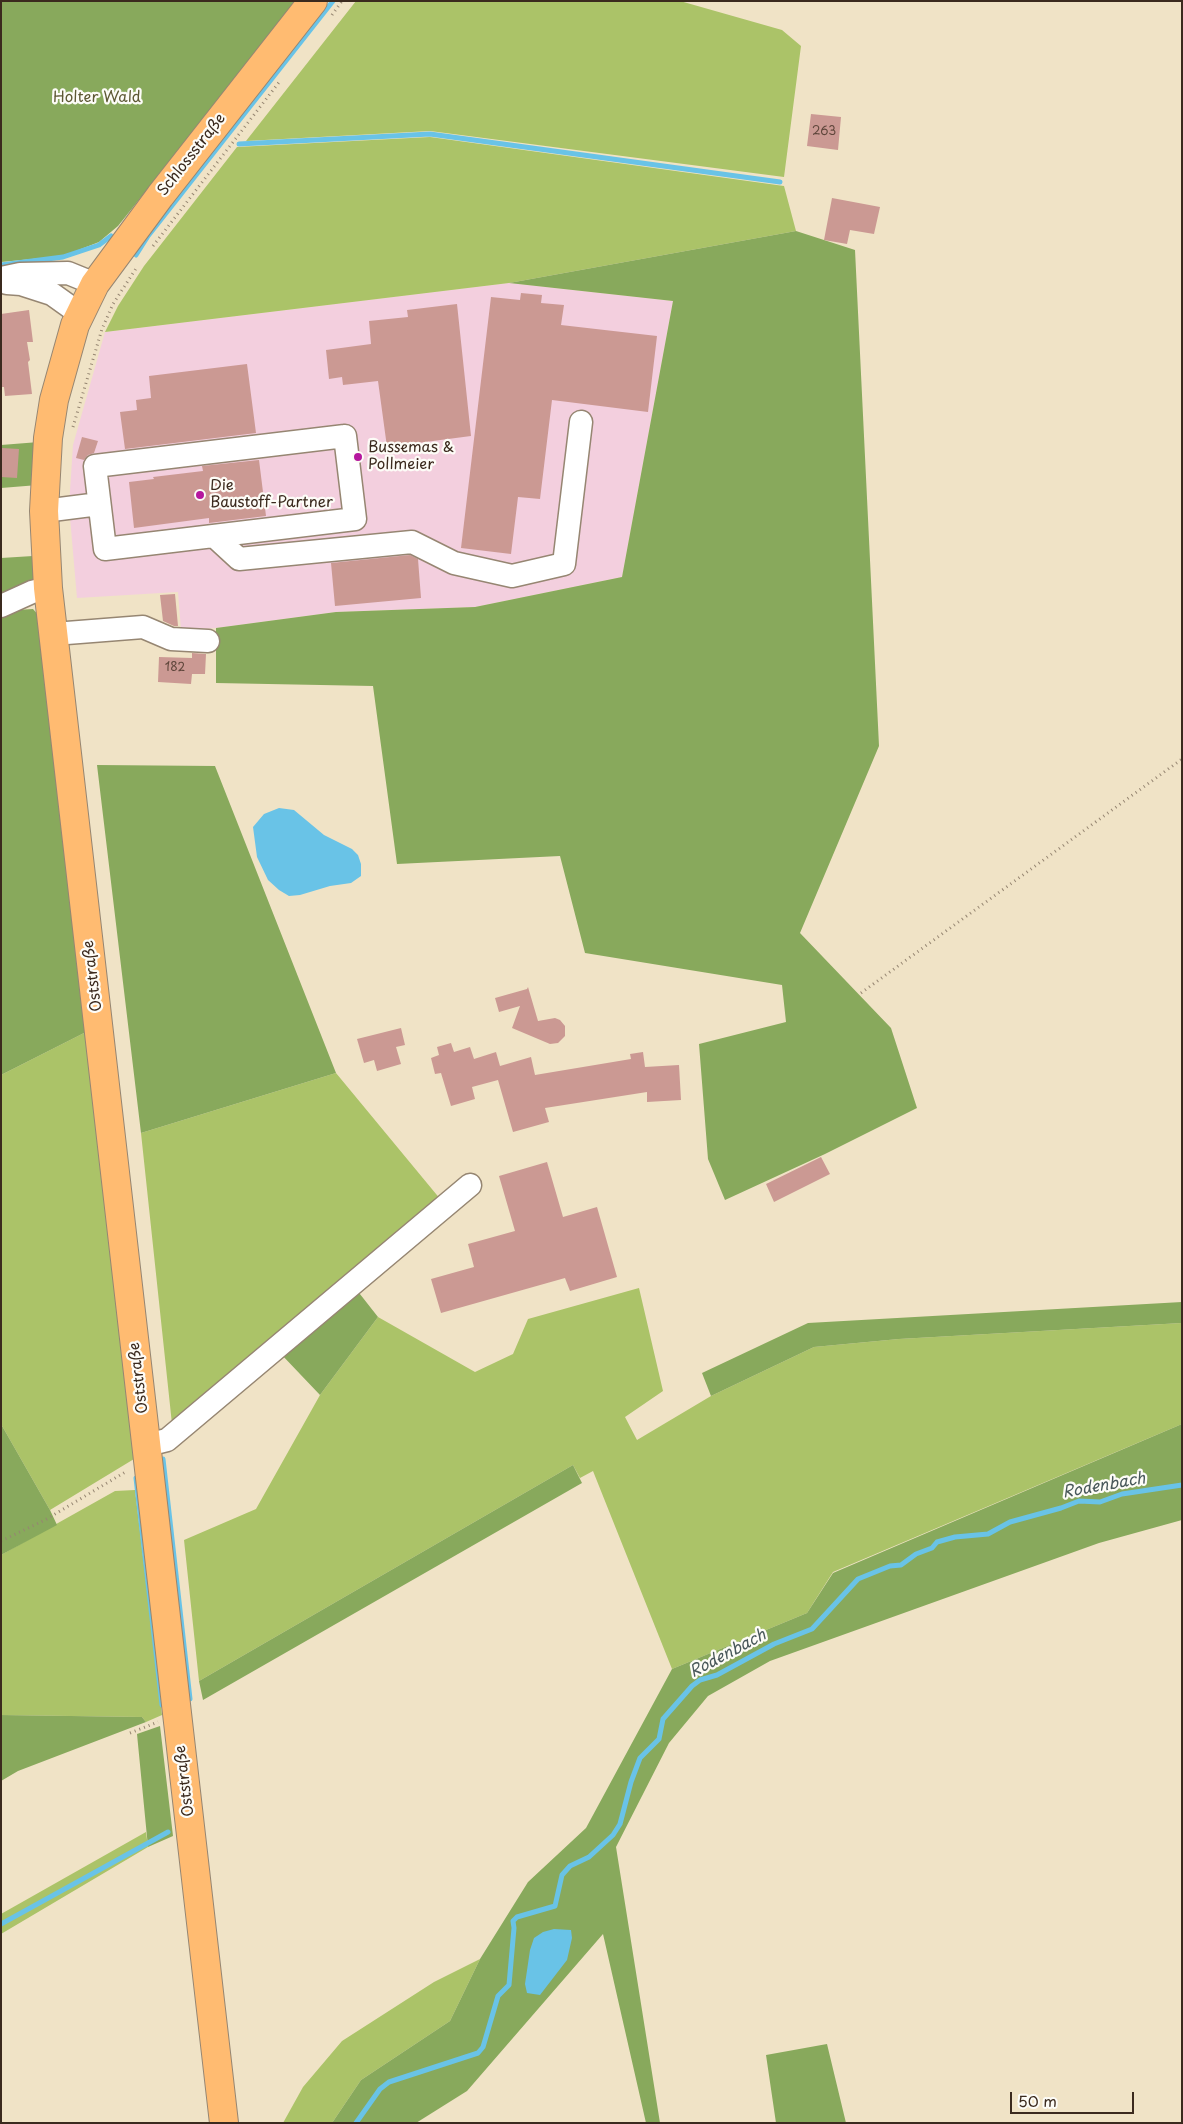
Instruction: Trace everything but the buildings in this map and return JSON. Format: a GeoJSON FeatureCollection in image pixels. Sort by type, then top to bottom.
{"type":"FeatureCollection","features":[{"type":"Feature","properties":{"kind":"main road","name":"Schlossstraße"},"geometry":{"type":"LineString","coordinates":[[44,511],[48,438],[54,400],[91,321],[95,284],[160,196],[322,9]]}},
{"type":"Feature","properties":{"kind":"main road","name":"Oststraße"},"geometry":{"type":"LineString","coordinates":[[44,511],[48,588],[224,2123]]}},
{"type":"Feature","properties":{"kind":"street"},"geometry":{"type":"LineString","coordinates":[[1,278],[20,274],[68,273],[95,284]]}},
{"type":"Feature","properties":{"kind":"street"},"geometry":{"type":"LineString","coordinates":[[1,283],[21,284],[52,294],[91,321]]}},
{"type":"Feature","properties":{"kind":"street"},"geometry":{"type":"LineString","coordinates":[[214,536],[238,559],[412,542],[454,563],[512,576],[564,564],[581,422]]}},
{"type":"Feature","properties":{"kind":"street"},"geometry":{"type":"LineString","coordinates":[[345,436],[355,519],[214,536],[105,549],[95,466],[345,436]]}},
{"type":"Feature","properties":{"kind":"street"},"geometry":{"type":"LineString","coordinates":[[44,511],[99,504]]}},
{"type":"Feature","properties":{"kind":"street"},"geometry":{"type":"LineString","coordinates":[[1,606],[32,592],[48,588]]}},
{"type":"Feature","properties":{"kind":"street"},"geometry":{"type":"LineString","coordinates":[[54,634],[143,627],[171,639],[208,640]]}},
{"type":"Feature","properties":{"kind":"street"},"geometry":{"type":"LineString","coordinates":[[148,1455],[470,1185]]}},
{"type":"Feature","properties":{"kind":"path"},"geometry":{"type":"LineString","coordinates":[[322,9],[342,1]]}},
{"type":"Feature","properties":{"kind":"path"},"geometry":{"type":"LineString","coordinates":[[150,249],[281,80]]}},
{"type":"Feature","properties":{"kind":"path"},"geometry":{"type":"LineString","coordinates":[[71,434],[91,321],[114,304],[139,263]]}},
{"type":"Feature","properties":{"kind":"path"},"geometry":{"type":"LineString","coordinates":[[861,993],[1182,759]]}},
{"type":"Feature","properties":{"kind":"path"},"geometry":{"type":"LineString","coordinates":[[1,1541],[45,1520],[133,1468],[148,1455]]}},
{"type":"Feature","properties":{"kind":"path"},"geometry":{"type":"LineString","coordinates":[[130,1733],[177,1714]]}},
{"type":"Feature","properties":{"kind":"shaded area","name":"Bussemas & Pollmeier"},"geometry":{"type":"Polygon","coordinates":[[[509,283],[673,301],[622,577],[475,607],[336,612],[216,628],[181,630],[178,592],[77,598],[69,506],[73,445],[105,332],[509,283]]]}},
{"type":"Feature","properties":{"kind":"green space","name":"Holter Wald"},"geometry":{"type":"Polygon","coordinates":[[[1,1],[298,1],[118,226],[99,242],[63,256],[1,262],[1,1]]]}},
{"type":"Feature","properties":{"kind":"green space"},"geometry":{"type":"Polygon","coordinates":[[[356,1],[680,1],[782,30],[801,46],[784,177],[430,131],[246,141],[356,1]]]}},
{"type":"Feature","properties":{"kind":"green space"},"geometry":{"type":"Polygon","coordinates":[[[430,137],[784,186],[796,231],[509,283],[105,332],[118,306],[144,266],[237,147],[430,137]]]}},
{"type":"Feature","properties":{"kind":"green space"},"geometry":{"type":"Polygon","coordinates":[[[796,231],[855,250],[879,746],[800,933],[891,1028],[917,1108],[825,1154],[725,1200],[708,1159],[699,1044],[786,1022],[782,985],[585,953],[560,856],[397,864],[373,686],[216,683],[216,628],[336,612],[475,607],[622,577],[673,301],[509,283],[796,231]]]}},
{"type":"Feature","properties":{"kind":"green space"},"geometry":{"type":"Polygon","coordinates":[[[39,442],[38,485],[1,488],[1,445],[39,442]]]}},
{"type":"Feature","properties":{"kind":"green space"},"geometry":{"type":"Polygon","coordinates":[[[33,556],[36,581],[1,597],[1,558],[33,556]]]}},
{"type":"Feature","properties":{"kind":"green space"},"geometry":{"type":"Polygon","coordinates":[[[33,609],[40,617],[86,1032],[1,1075],[1,618],[16,610],[33,609]]]}},
{"type":"Feature","properties":{"kind":"green space"},"geometry":{"type":"Polygon","coordinates":[[[97,765],[215,766],[336,1073],[141,1133],[97,765]]]}},
{"type":"Feature","properties":{"kind":"green space"},"geometry":{"type":"Polygon","coordinates":[[[86,1032],[134,1459],[50,1510],[1,1424],[1,1075],[86,1032]]]}},
{"type":"Feature","properties":{"kind":"green space"},"geometry":{"type":"Polygon","coordinates":[[[336,1073],[441,1200],[172,1424],[141,1133],[336,1073]]]}},
{"type":"Feature","properties":{"kind":"green space"},"geometry":{"type":"Polygon","coordinates":[[[639,1288],[663,1391],[625,1417],[637,1440],[711,1396],[814,1347],[899,1339],[1182,1323],[1182,1424],[833,1572],[807,1613],[672,1669],[593,1471],[580,1478],[573,1465],[199,1681],[184,1540],[256,1509],[320,1395],[378,1317],[475,1372],[513,1354],[528,1319],[639,1288]]]}},
{"type":"Feature","properties":{"kind":"green space"},"geometry":{"type":"Polygon","coordinates":[[[356,1289],[378,1317],[320,1395],[280,1353],[356,1289]]]}},
{"type":"Feature","properties":{"kind":"green space"},"geometry":{"type":"Polygon","coordinates":[[[1182,1302],[1182,1323],[899,1339],[814,1347],[711,1396],[702,1373],[808,1323],[1182,1302]]]}},
{"type":"Feature","properties":{"kind":"green space"},"geometry":{"type":"Polygon","coordinates":[[[1,1424],[57,1525],[1,1555],[1,1424]]]}},
{"type":"Feature","properties":{"kind":"green space"},"geometry":{"type":"Polygon","coordinates":[[[1182,1424],[1182,1520],[1099,1543],[770,1661],[708,1696],[669,1743],[616,1847],[660,2123],[646,2123],[603,1934],[467,2091],[416,2123],[332,2123],[361,2080],[450,2021],[480,1959],[528,1882],[586,1828],[672,1669],[807,1613],[833,1573],[1182,1424]]]}},
{"type":"Feature","properties":{"kind":"green space"},"geometry":{"type":"Polygon","coordinates":[[[573,1465],[582,1483],[203,1700],[199,1681],[573,1465]]]}},
{"type":"Feature","properties":{"kind":"green space"},"geometry":{"type":"Polygon","coordinates":[[[135,1490],[162,1715],[146,1722],[142,1717],[1,1715],[1,1555],[115,1491],[135,1490]]]}},
{"type":"Feature","properties":{"kind":"green space"},"geometry":{"type":"Polygon","coordinates":[[[1,1715],[142,1717],[146,1722],[18,1771],[1,1781],[1,1715]]]}},
{"type":"Feature","properties":{"kind":"green space"},"geometry":{"type":"Polygon","coordinates":[[[160,1726],[173,1836],[148,1847],[137,1734],[160,1726]]]}},
{"type":"Feature","properties":{"kind":"green space"},"geometry":{"type":"Polygon","coordinates":[[[146,1832],[148,1847],[1,1934],[1,1914],[146,1832]]]}},
{"type":"Feature","properties":{"kind":"green space"},"geometry":{"type":"Polygon","coordinates":[[[480,1959],[450,2021],[361,2080],[332,2123],[283,2123],[303,2087],[342,2041],[434,1982],[480,1959]]]}},
{"type":"Feature","properties":{"kind":"green space"},"geometry":{"type":"Polygon","coordinates":[[[827,2044],[846,2123],[776,2123],[766,2055],[827,2044]]]}},
{"type":"Feature","properties":{"kind":"water"},"geometry":{"type":"Polygon","coordinates":[[[279,808],[294,810],[324,835],[352,849],[358,855],[361,864],[361,876],[351,883],[330,886],[300,895],[289,896],[279,890],[268,880],[257,857],[253,827],[264,814],[279,808]]]}},
{"type":"Feature","properties":{"kind":"water"},"geometry":{"type":"Polygon","coordinates":[[[554,1929],[571,1930],[572,1938],[567,1960],[540,1995],[527,1993],[525,1984],[530,1950],[534,1938],[543,1932],[554,1929]]]}},
{"type":"Feature","properties":{"kind":"waterway"},"geometry":{"type":"LineString","coordinates":[[136,255],[148,236],[333,1]]}},
{"type":"Feature","properties":{"kind":"waterway"},"geometry":{"type":"LineString","coordinates":[[239,144],[430,134],[780,182]]}},
{"type":"Feature","properties":{"kind":"waterway"},"geometry":{"type":"LineString","coordinates":[[1,265],[63,257],[99,245],[111,236]]}},
{"type":"Feature","properties":{"kind":"waterway"},"geometry":{"type":"LineString","coordinates":[[163,1459],[190,1699]]}},
{"type":"Feature","properties":{"kind":"waterway"},"geometry":{"type":"LineString","coordinates":[[136,1478],[162,1705]]}},
{"type":"Feature","properties":{"kind":"waterway","name":"Rodenbach"},"geometry":{"type":"LineString","coordinates":[[356,2123],[380,2089],[389,2082],[478,2053],[483,2047],[498,1996],[509,1985],[513,1921],[517,1917],[555,1906],[562,1875],[570,1866],[589,1857],[613,1835],[620,1824],[631,1782],[640,1758],[659,1739],[663,1719],[692,1686],[700,1680],[717,1675],[774,1644],[812,1629],[858,1579],[890,1566],[901,1565],[916,1554],[932,1548],[937,1542],[955,1537],[988,1534],[1010,1522],[1079,1501],[1100,1502],[1122,1494],[1182,1485]]}},
{"type":"Feature","properties":{"kind":"waterway"},"geometry":{"type":"LineString","coordinates":[[1,1924],[168,1832]]}},
{"type":"Feature","properties":{"kind":"place","name":"Bussemas & Pollmeier"},"geometry":{"type":"Point","coordinates":[358,457]}},
{"type":"Feature","properties":{"kind":"place","name":"Die Baustoff-Partner"},"geometry":{"type":"Point","coordinates":[200,495]}}]}
